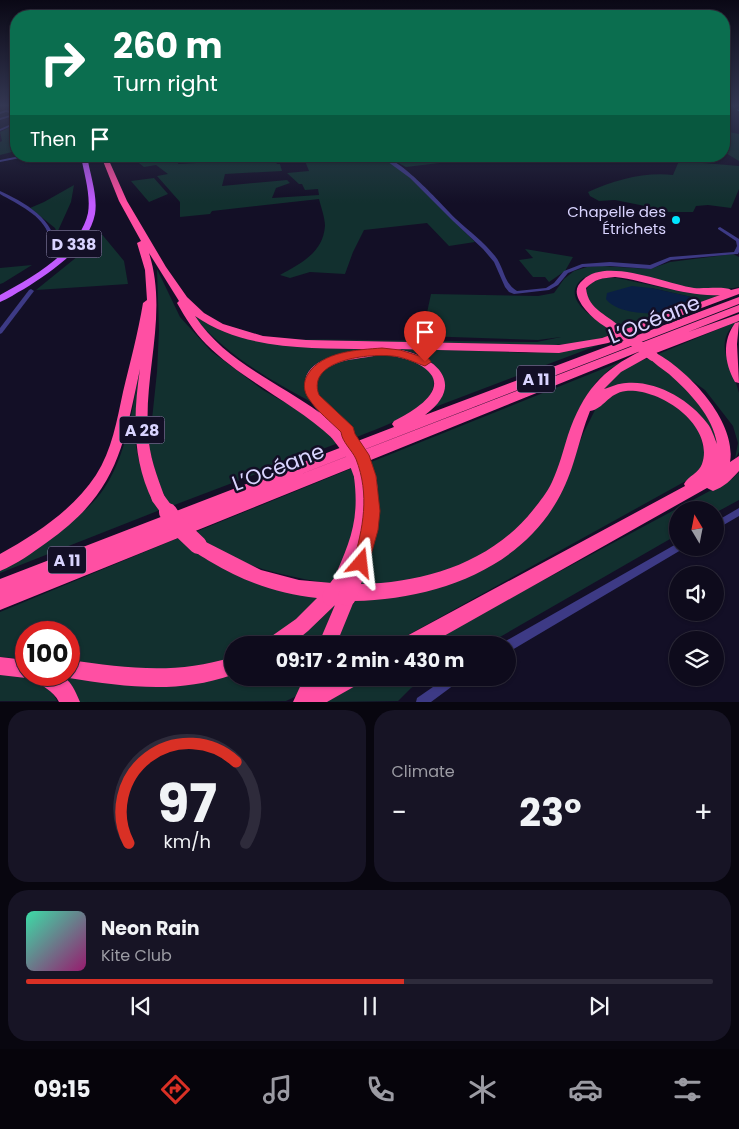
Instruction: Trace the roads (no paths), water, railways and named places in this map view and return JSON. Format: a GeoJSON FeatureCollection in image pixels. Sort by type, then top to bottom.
{"type":"FeatureCollection","features":[{"type":"Feature","properties":{"kind":"highway","name":"A 28"},"geometry":{"type":"LineString","coordinates":[[101,162],[110,187],[139,240],[148,264],[154,293],[143,403],[142,444],[148,474],[158,498],[176,524],[198,545],[232,566],[254,575],[292,586],[347,594],[399,590],[447,577],[472,567],[520,536],[543,511],[565,468],[577,427]]}},
{"type":"Feature","properties":{"kind":"highway"},"geometry":{"type":"LineString","coordinates":[[106,162],[122,201],[189,316],[208,340],[230,360],[344,433]]}},
{"type":"Feature","properties":{"kind":"highway"},"geometry":{"type":"LineString","coordinates":[[0,563],[27,548],[62,521],[90,493],[110,464],[120,436],[145,317],[148,264]]}},
{"type":"Feature","properties":{"kind":"highway"},"geometry":{"type":"LineString","coordinates":[[426,636],[714,477],[729,459],[732,442],[729,430],[716,407],[695,387],[592,311],[582,298],[581,288],[589,279],[614,274],[698,292],[739,290]]}},
{"type":"Feature","properties":{"kind":"highway"},"geometry":{"type":"LineString","coordinates":[[174,288],[186,303],[206,319],[230,330],[262,339],[306,344],[530,350],[559,349],[604,341],[739,290]]}},
{"type":"Feature","properties":{"kind":"highway","name":"L’Océane"},"geometry":{"type":"LineString","coordinates":[[0,587],[332,456],[739,300]]}},
{"type":"Feature","properties":{"kind":"highway","name":"L’Océane"},"geometry":{"type":"LineString","coordinates":[[0,601],[739,308]]}},
{"type":"Feature","properties":{"kind":"highway"},"geometry":{"type":"LineString","coordinates":[[577,427],[583,410],[596,388],[623,365],[739,317]]}},
{"type":"Feature","properties":{"kind":"highway"},"geometry":{"type":"LineString","coordinates":[[739,325],[732,335],[731,347],[732,360],[739,378]]}},
{"type":"Feature","properties":{"kind":"highway"},"geometry":{"type":"LineString","coordinates":[[288,636],[342,591],[361,563],[370,530],[373,504],[365,477],[362,455],[344,433],[321,406],[311,392],[312,376],[326,363],[352,354],[389,352],[405,354],[421,360],[436,372],[439,382],[437,394],[427,407],[409,419],[360,440],[332,456]]}},
{"type":"Feature","properties":{"kind":"highway"},"geometry":{"type":"LineString","coordinates":[[577,427],[581,425],[594,402],[605,392],[619,387],[633,386],[647,388],[675,400],[696,417],[706,432],[710,449],[710,463],[702,475],[621,529]]}},
{"type":"Feature","properties":{"kind":"highway"},"geometry":{"type":"LineString","coordinates":[[621,529],[712,486],[726,477],[739,462]]}},
{"type":"Feature","properties":{"kind":"highway"},"geometry":{"type":"LineString","coordinates":[[330,636],[342,591]]}},
{"type":"Feature","properties":{"kind":"highway"},"geometry":{"type":"LineString","coordinates":[[0,660],[15,661]]}},
{"type":"Feature","properties":{"kind":"highway"},"geometry":{"type":"LineString","coordinates":[[0,666],[15,668]]}},
{"type":"Feature","properties":{"kind":"highway"},"geometry":{"type":"LineString","coordinates":[[80,671],[123,677],[159,679],[198,676],[224,668]]}},
{"type":"Feature","properties":{"kind":"highway"},"geometry":{"type":"LineString","coordinates":[[60,686],[70,702]]}},
{"type":"Feature","properties":{"kind":"highway"},"geometry":{"type":"LineString","coordinates":[[305,702],[310,686]]}},
{"type":"Feature","properties":{"kind":"highway"},"geometry":{"type":"LineString","coordinates":[[305,702],[335,686]]}},
{"type":"Feature","properties":{"kind":"main road","name":"D 338"},"geometry":{"type":"LineString","coordinates":[[0,299],[53,264],[72,247],[85,229],[91,208],[85,162]]}},
{"type":"Feature","properties":{"kind":"street"},"geometry":{"type":"LineString","coordinates":[[393,162],[411,176],[488,252],[499,266],[507,287],[516,293],[547,289],[556,284],[566,272],[582,266],[610,264],[651,267],[670,260],[737,254],[738,240],[720,228]]}},
{"type":"Feature","properties":{"kind":"street"},"geometry":{"type":"LineString","coordinates":[[0,192],[32,212],[50,228],[53,234],[52,248]]}},
{"type":"Feature","properties":{"kind":"street"},"geometry":{"type":"LineString","coordinates":[[0,332],[31,291]]}},
{"type":"Feature","properties":{"kind":"street"},"geometry":{"type":"LineString","coordinates":[[724,521],[739,512]]}},
{"type":"Feature","properties":{"kind":"street"},"geometry":{"type":"LineString","coordinates":[[516,641],[669,553]]}},
{"type":"Feature","properties":{"kind":"street"},"geometry":{"type":"LineString","coordinates":[[422,702],[443,686]]}},
{"type":"Feature","properties":{"kind":"water"},"geometry":{"type":"Polygon","coordinates":[[[632,286],[651,288],[696,298],[693,302],[659,313],[635,312],[621,309],[606,299],[607,293],[632,286]]]}},
{"type":"Feature","properties":{"kind":"place","name":"Chapelle des Étrichets"},"geometry":{"type":"Point","coordinates":[676,220]}}]}
